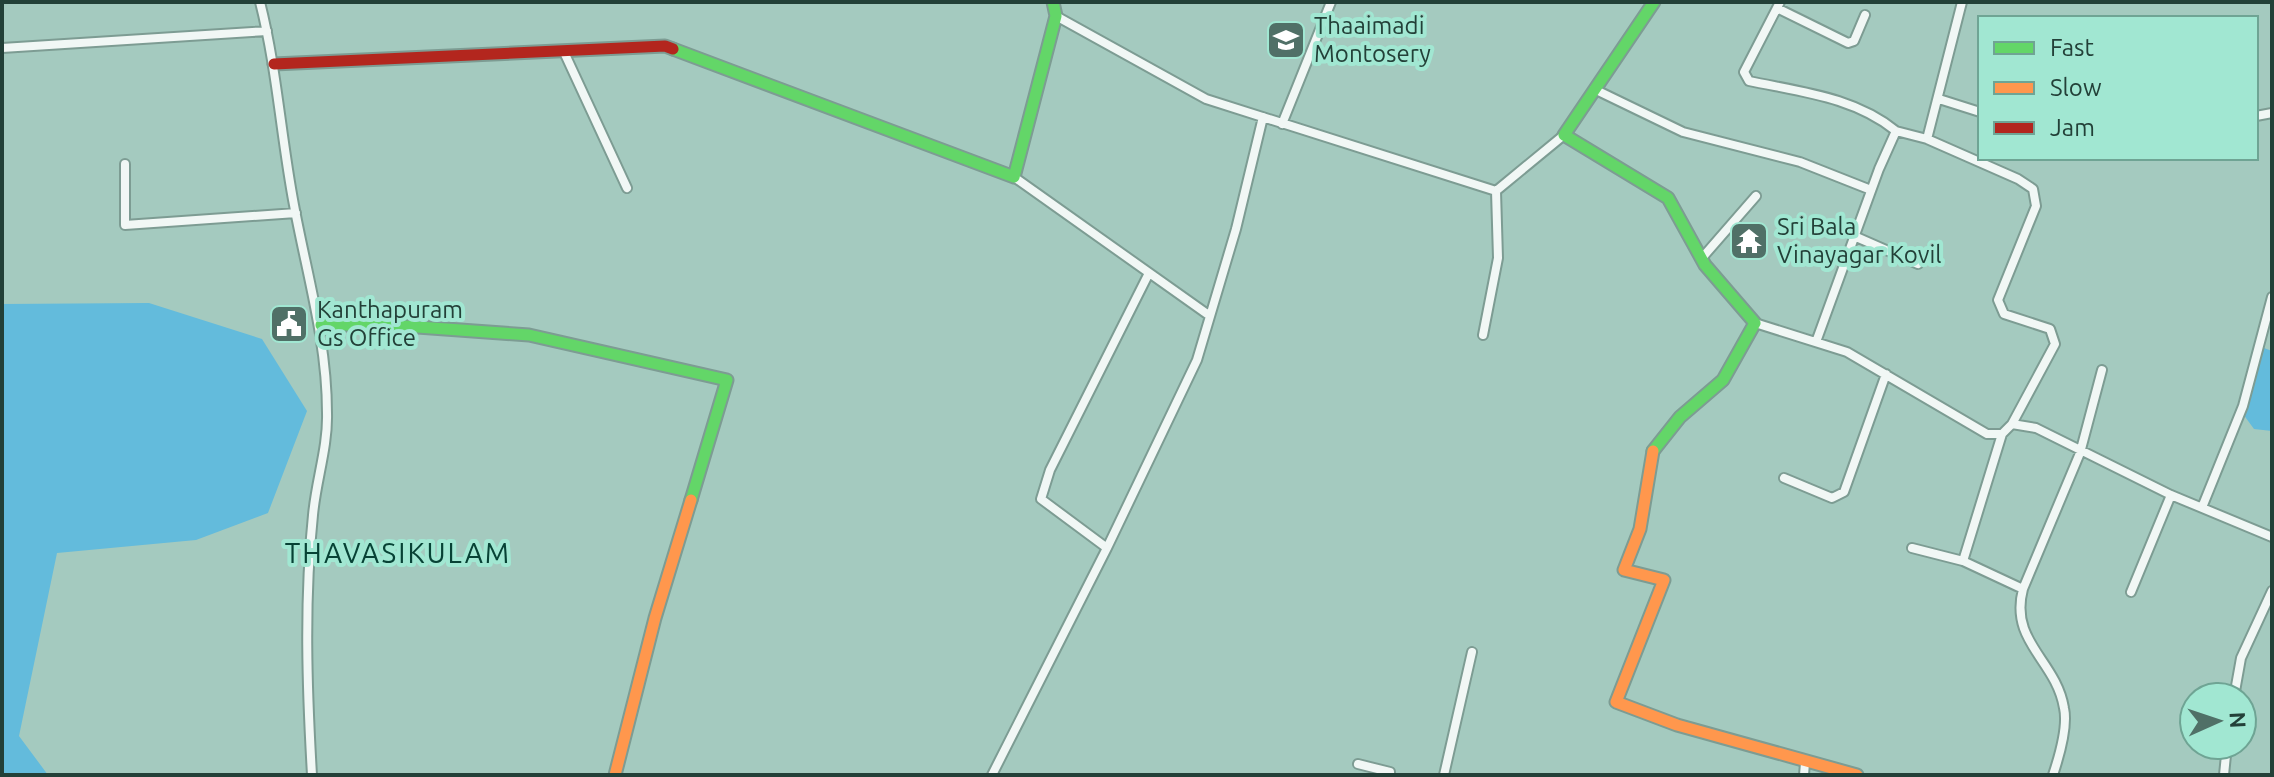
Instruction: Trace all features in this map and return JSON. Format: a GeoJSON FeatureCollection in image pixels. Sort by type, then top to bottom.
{"type":"FeatureCollection","features":[{"type":"Feature","properties":{"kind":"street"},"geometry":{"type":"LineString","coordinates":[[260,2],[274,64],[296,213],[321,325],[327,417],[313,516],[307,694],[312,775]]}},
{"type":"Feature","properties":{"kind":"street"},"geometry":{"type":"LineString","coordinates":[[1014,177],[1056,16],[1053,2]]}},
{"type":"Feature","properties":{"kind":"street"},"geometry":{"type":"LineString","coordinates":[[1282,124],[1331,2]]}},
{"type":"Feature","properties":{"kind":"street"},"geometry":{"type":"LineString","coordinates":[[1496,191],[1564,135],[1654,2]]}},
{"type":"Feature","properties":{"kind":"street"},"geometry":{"type":"LineString","coordinates":[[1927,139],[1962,2]]}},
{"type":"Feature","properties":{"kind":"street"},"geometry":{"type":"LineString","coordinates":[[1865,15],[1854,41],[1848,43],[1779,5],[1744,72],[1745,77],[1749,81],[1847,102],[1875,114],[1896,131],[1927,139],[2018,179],[2033,189],[2036,206],[1998,300],[1999,308],[2004,314],[2050,329],[2055,344],[2012,424],[2002,434],[1963,561]]}},
{"type":"Feature","properties":{"kind":"street"},"geometry":{"type":"LineString","coordinates":[[1056,16],[1206,99],[1496,191]]}},
{"type":"Feature","properties":{"kind":"street"},"geometry":{"type":"LineString","coordinates":[[2,48],[267,31]]}},
{"type":"Feature","properties":{"kind":"street"},"geometry":{"type":"LineString","coordinates":[[274,64],[665,46],[1014,177],[1210,316]]}},
{"type":"Feature","properties":{"kind":"street"},"geometry":{"type":"LineString","coordinates":[[564,52],[627,188]]}},
{"type":"Feature","properties":{"kind":"street"},"geometry":{"type":"LineString","coordinates":[[1594,89],[1683,132],[1800,162],[1871,190]]}},
{"type":"Feature","properties":{"kind":"street"},"geometry":{"type":"LineString","coordinates":[[1939,99],[1978,111]]}},
{"type":"Feature","properties":{"kind":"street"},"geometry":{"type":"LineString","coordinates":[[992,775],[1107,548],[1197,360],[1263,117]]}},
{"type":"Feature","properties":{"kind":"street"},"geometry":{"type":"LineString","coordinates":[[1816,342],[1871,190],[1896,131]]}},
{"type":"Feature","properties":{"kind":"street"},"geometry":{"type":"LineString","coordinates":[[1564,135],[1668,198],[1702,258],[1755,323],[1847,352],[1987,434],[2002,434]]}},
{"type":"Feature","properties":{"kind":"street"},"geometry":{"type":"LineString","coordinates":[[125,164],[125,225],[296,213]]}},
{"type":"Feature","properties":{"kind":"street"},"geometry":{"type":"LineString","coordinates":[[1483,335],[1498,258],[1496,191]]}},
{"type":"Feature","properties":{"kind":"street"},"geometry":{"type":"LineString","coordinates":[[1702,258],[1756,196]]}},
{"type":"Feature","properties":{"kind":"street"},"geometry":{"type":"LineString","coordinates":[[1854,236],[1918,264]]}},
{"type":"Feature","properties":{"kind":"street"},"geometry":{"type":"LineString","coordinates":[[1107,548],[1041,499],[1050,470],[1149,273]]}},
{"type":"Feature","properties":{"kind":"street"},"geometry":{"type":"LineString","coordinates":[[2203,505],[2243,406],[2272,297]]}},
{"type":"Feature","properties":{"kind":"street"},"geometry":{"type":"LineString","coordinates":[[1755,323],[1723,380],[1680,417],[1650,455],[1640,529],[1624,570],[1664,580],[1616,702],[1805,769],[1857,775]]}},
{"type":"Feature","properties":{"kind":"street"},"geometry":{"type":"LineString","coordinates":[[321,325],[390,325],[529,335],[727,380],[655,618],[615,775]]}},
{"type":"Feature","properties":{"kind":"street"},"geometry":{"type":"LineString","coordinates":[[2053,775],[2065,709],[2052,675],[2029,644],[2018,610],[2023,589],[2080,453],[2102,370]]}},
{"type":"Feature","properties":{"kind":"street"},"geometry":{"type":"LineString","coordinates":[[1784,478],[1832,498],[1844,492],[1886,374]]}},
{"type":"Feature","properties":{"kind":"street"},"geometry":{"type":"LineString","coordinates":[[2012,424],[2036,428],[2080,453],[2272,537]]}},
{"type":"Feature","properties":{"kind":"street"},"geometry":{"type":"LineString","coordinates":[[2131,592],[2171,495]]}},
{"type":"Feature","properties":{"kind":"street"},"geometry":{"type":"LineString","coordinates":[[1912,548],[1963,561],[2023,589]]}},
{"type":"Feature","properties":{"kind":"street"},"geometry":{"type":"LineString","coordinates":[[2237,681],[2241,658],[2272,591]]}},
{"type":"Feature","properties":{"kind":"street"},"geometry":{"type":"LineString","coordinates":[[1444,775],[1472,652]]}},
{"type":"Feature","properties":{"kind":"street"},"geometry":{"type":"LineString","coordinates":[[1358,764],[1390,772],[1390,775]]}},
{"type":"Feature","properties":{"kind":"water"},"geometry":{"type":"Polygon","coordinates":[[[149,303],[262,339],[307,411],[268,513],[196,540],[57,553],[19,736],[48,775],[2,775],[2,304],[149,303]]]}},
{"type":"Feature","properties":{"kind":"water"},"geometry":{"type":"Polygon","coordinates":[[[2264,348],[2272,351],[2272,431],[2254,429],[2243,414],[2264,348]]]}},
{"type":"Feature","properties":{"kind":"traffic: fast"},"geometry":{"type":"LineString","coordinates":[[673,49],[1014,177],[1056,16],[1053,2]]}},
{"type":"Feature","properties":{"kind":"traffic: fast"},"geometry":{"type":"LineString","coordinates":[[1653,451],[1680,417],[1723,380],[1755,323],[1705,265],[1668,198],[1564,135],[1654,2]]}},
{"type":"Feature","properties":{"kind":"traffic: fast"},"geometry":{"type":"LineString","coordinates":[[321,325],[390,325],[529,335],[727,380],[691,500]]}},
{"type":"Feature","properties":{"kind":"traffic: slow"},"geometry":{"type":"LineString","coordinates":[[1653,451],[1640,529],[1624,570],[1664,580],[1616,702],[1677,725],[1857,775]]}},
{"type":"Feature","properties":{"kind":"traffic: slow"},"geometry":{"type":"LineString","coordinates":[[615,775],[655,618],[691,500]]}},
{"type":"Feature","properties":{"kind":"traffic: jam"},"geometry":{"type":"LineString","coordinates":[[274,64],[665,46],[673,49]]}},
{"type":"Feature","properties":{"kind":"place","name":"Thaaimadi Montosery"},"geometry":{"type":"Point","coordinates":[1286,40]}},
{"type":"Feature","properties":{"kind":"place","name":"Sri Bala Vinayagar Kovil"},"geometry":{"type":"Point","coordinates":[1749,241]}},
{"type":"Feature","properties":{"kind":"place","name":"Kanthapuram Gs Office"},"geometry":{"type":"Point","coordinates":[289,324]}},
{"type":"Feature","properties":{"kind":"district","name":"THAVASIKULAM"},"geometry":{"type":"Point","coordinates":[398,553]}}]}
